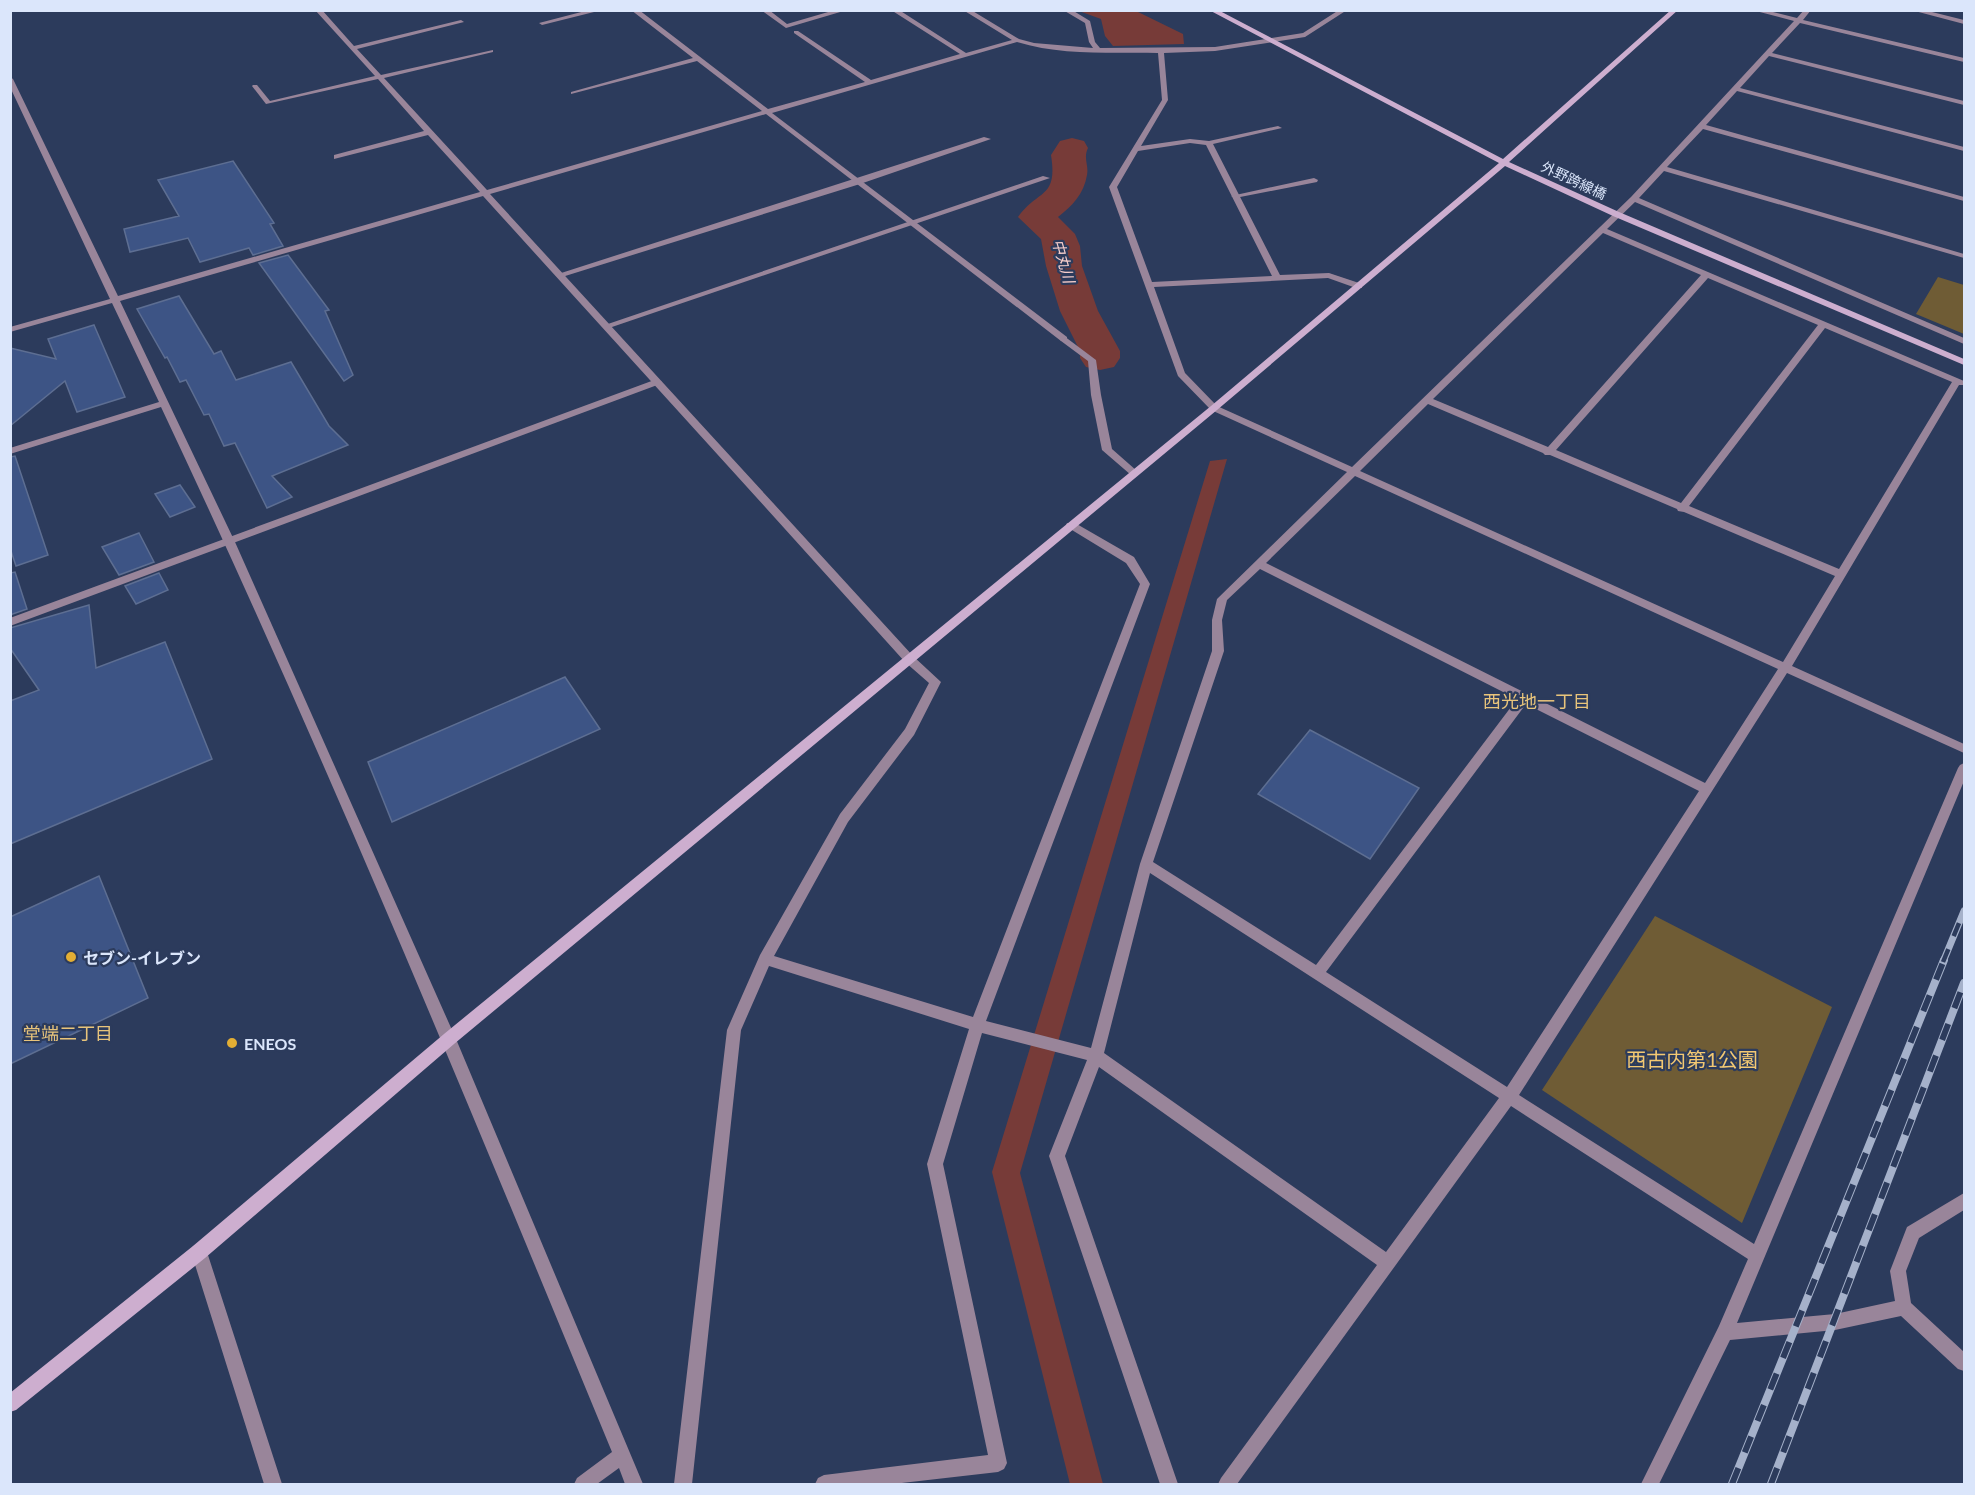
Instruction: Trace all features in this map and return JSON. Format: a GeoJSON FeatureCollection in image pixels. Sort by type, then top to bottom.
{"type":"FeatureCollection","features":[{"type":"Feature","properties":{"kind":"street"},"geometry":{"type":"LineString","coordinates":[[318,10],[909,659],[935,682],[910,732],[844,818],[765,959],[734,1030],[683,1485]]}},
{"type":"Feature","properties":{"kind":"street"},"geometry":{"type":"LineString","coordinates":[[542,23],[599,10]]}},
{"type":"Feature","properties":{"kind":"street"},"geometry":{"type":"LineString","coordinates":[[634,10],[768,111],[910,224],[1092,360],[1096,395],[1107,450],[1134,473]]}},
{"type":"Feature","properties":{"kind":"street"},"geometry":{"type":"LineString","coordinates":[[764,10],[786,26],[844,10]]}},
{"type":"Feature","properties":{"kind":"street"},"geometry":{"type":"LineString","coordinates":[[894,10],[965,55]]}},
{"type":"Feature","properties":{"kind":"street"},"geometry":{"type":"LineString","coordinates":[[966,10],[1017,40],[1033,45],[1098,50],[1161,51],[1215,49],[1305,35],[1344,10]]}},
{"type":"Feature","properties":{"kind":"street"},"geometry":{"type":"LineString","coordinates":[[1066,10],[1088,22],[1092,42],[1098,50]]}},
{"type":"Feature","properties":{"kind":"street","name":"外野跨線橋"},"geometry":{"type":"LineString","coordinates":[[1212,10],[1503,162],[1616,214],[1965,362]]}},
{"type":"Feature","properties":{"kind":"street"},"geometry":{"type":"LineString","coordinates":[[10,1404],[199,1252],[449,1039],[1214,408],[1503,162],[1675,10]]}},
{"type":"Feature","properties":{"kind":"street"},"geometry":{"type":"LineString","coordinates":[[1755,10],[1965,60]]}},
{"type":"Feature","properties":{"kind":"street"},"geometry":{"type":"LineString","coordinates":[[1168,1485],[1057,1156],[1096,1056],[1146,864],[1218,651],[1217,620],[1222,599],[1634,199],[1808,10]]}},
{"type":"Feature","properties":{"kind":"street"},"geometry":{"type":"LineString","coordinates":[[1914,10],[1965,22]]}},
{"type":"Feature","properties":{"kind":"street"},"geometry":{"type":"LineString","coordinates":[[352,48],[461,22]]}},
{"type":"Feature","properties":{"kind":"street"},"geometry":{"type":"LineString","coordinates":[[796,32],[870,82]]}},
{"type":"Feature","properties":{"kind":"street"},"geometry":{"type":"LineString","coordinates":[[10,330],[1017,40]]}},
{"type":"Feature","properties":{"kind":"street"},"geometry":{"type":"LineString","coordinates":[[255,86],[268,103],[491,51]]}},
{"type":"Feature","properties":{"kind":"street"},"geometry":{"type":"LineString","coordinates":[[1161,51],[1165,100],[1113,187],[1181,374],[1214,408],[1965,748]]}},
{"type":"Feature","properties":{"kind":"street"},"geometry":{"type":"LineString","coordinates":[[1768,54],[1965,103]]}},
{"type":"Feature","properties":{"kind":"street"},"geometry":{"type":"LineString","coordinates":[[573,93],[698,59]]}},
{"type":"Feature","properties":{"kind":"street"},"geometry":{"type":"LineString","coordinates":[[12,85],[20,107],[230,542],[449,1039],[634,1485]]}},
{"type":"Feature","properties":{"kind":"street"},"geometry":{"type":"LineString","coordinates":[[1736,89],[1965,149]]}},
{"type":"Feature","properties":{"kind":"street"},"geometry":{"type":"LineString","coordinates":[[1701,126],[1965,199]]}},
{"type":"Feature","properties":{"kind":"street"},"geometry":{"type":"LineString","coordinates":[[1136,149],[1190,141],[1209,143],[1278,128]]}},
{"type":"Feature","properties":{"kind":"street"},"geometry":{"type":"LineString","coordinates":[[338,157],[429,132]]}},
{"type":"Feature","properties":{"kind":"street"},"geometry":{"type":"LineString","coordinates":[[559,274],[857,182],[987,139]]}},
{"type":"Feature","properties":{"kind":"street"},"geometry":{"type":"LineString","coordinates":[[1209,143],[1276,276]]}},
{"type":"Feature","properties":{"kind":"street"},"geometry":{"type":"LineString","coordinates":[[1662,168],[1965,256]]}},
{"type":"Feature","properties":{"kind":"street"},"geometry":{"type":"LineString","coordinates":[[606,326],[1046,178]]}},
{"type":"Feature","properties":{"kind":"street"},"geometry":{"type":"LineString","coordinates":[[1235,196],[1314,180]]}},
{"type":"Feature","properties":{"kind":"street"},"geometry":{"type":"LineString","coordinates":[[1634,199],[1965,341]]}},
{"type":"Feature","properties":{"kind":"street"},"geometry":{"type":"LineString","coordinates":[[1227,1485],[1510,1096],[1785,668],[1961,383],[1602,230]]}},
{"type":"Feature","properties":{"kind":"street"},"geometry":{"type":"LineString","coordinates":[[1150,285],[1276,276],[1329,275],[1359,286]]}},
{"type":"Feature","properties":{"kind":"street"},"geometry":{"type":"LineString","coordinates":[[1548,453],[1707,275]]}},
{"type":"Feature","properties":{"kind":"street"},"geometry":{"type":"LineString","coordinates":[[1682,509],[1824,323]]}},
{"type":"Feature","properties":{"kind":"street"},"geometry":{"type":"LineString","coordinates":[[10,622],[657,382]]}},
{"type":"Feature","properties":{"kind":"street"},"geometry":{"type":"LineString","coordinates":[[1426,400],[1841,574]]}},
{"type":"Feature","properties":{"kind":"street"},"geometry":{"type":"LineString","coordinates":[[10,451],[163,404]]}},
{"type":"Feature","properties":{"kind":"street"},"geometry":{"type":"LineString","coordinates":[[824,1485],[998,1463],[934,1164],[977,1025],[1145,584],[1130,560],[1071,525]]}},
{"type":"Feature","properties":{"kind":"street"},"geometry":{"type":"LineString","coordinates":[[1259,564],[1706,789]]}},
{"type":"Feature","properties":{"kind":"street"},"geometry":{"type":"LineString","coordinates":[[1317,974],[1524,698]]}},
{"type":"Feature","properties":{"kind":"street"},"geometry":{"type":"LineString","coordinates":[[1650,1485],[1725,1332],[1965,768]]}},
{"type":"Feature","properties":{"kind":"street"},"geometry":{"type":"LineString","coordinates":[[1146,864],[1757,1255]]}},
{"type":"Feature","properties":{"kind":"street"},"geometry":{"type":"LineString","coordinates":[[765,959],[977,1025],[1096,1056],[1389,1264]]}},
{"type":"Feature","properties":{"kind":"street"},"geometry":{"type":"LineString","coordinates":[[1965,1201],[1913,1233],[1899,1271],[1904,1307],[1965,1362]]}},
{"type":"Feature","properties":{"kind":"street"},"geometry":{"type":"LineString","coordinates":[[199,1252],[273,1485]]}},
{"type":"Feature","properties":{"kind":"street"},"geometry":{"type":"LineString","coordinates":[[1725,1332],[1835,1322],[1904,1307]]}},
{"type":"Feature","properties":{"kind":"street"},"geometry":{"type":"LineString","coordinates":[[583,1485],[622,1455]]}},
{"type":"Feature","properties":{"kind":"green space"},"geometry":{"type":"Polygon","coordinates":[[[1938,277],[1964,285],[1964,334],[1916,314],[1938,277]]]}},
{"type":"Feature","properties":{"kind":"green space","name":"西古内第1公園"},"geometry":{"type":"Polygon","coordinates":[[[1655,916],[1832,1007],[1742,1223],[1542,1090],[1655,916]]]}},
{"type":"Feature","properties":{"kind":"shaded area"},"geometry":{"type":"Polygon","coordinates":[[[1079,11],[1136,11],[1183,34],[1184,44],[1113,46],[1105,36],[1101,19],[1079,11]]]}},
{"type":"Feature","properties":{"kind":"shaded area"},"geometry":{"type":"Polygon","coordinates":[[[1227,459],[1020,1173],[1103,1484],[1070,1484],[992,1172],[1210,461],[1227,459]]]}},
{"type":"Feature","properties":{"kind":"building"},"geometry":{"type":"Polygon","coordinates":[[[233,161],[274,223],[270,224],[283,246],[253,255],[249,248],[200,262],[188,238],[130,252],[124,229],[179,216],[158,180],[233,161]]]}},
{"type":"Feature","properties":{"kind":"building"},"geometry":{"type":"Polygon","coordinates":[[[288,255],[329,310],[325,311],[353,375],[344,381],[259,263],[288,255]]]}},
{"type":"Feature","properties":{"kind":"building"},"geometry":{"type":"Polygon","coordinates":[[[179,296],[214,354],[221,351],[236,380],[291,362],[329,426],[348,445],[272,476],[292,497],[267,508],[235,443],[224,446],[209,414],[204,415],[186,380],[180,382],[137,309],[179,296]]]}},
{"type":"Feature","properties":{"kind":"building"},"geometry":{"type":"Polygon","coordinates":[[[94,325],[125,397],[77,412],[65,381],[10,426],[10,348],[56,359],[48,339],[94,325]]]}},
{"type":"Feature","properties":{"kind":"building"},"geometry":{"type":"Polygon","coordinates":[[[15,456],[48,555],[16,566],[10,548],[10,457],[15,456]]]}},
{"type":"Feature","properties":{"kind":"building"},"geometry":{"type":"Polygon","coordinates":[[[180,485],[195,507],[170,517],[155,494],[180,485]]]}},
{"type":"Feature","properties":{"kind":"building"},"geometry":{"type":"Polygon","coordinates":[[[139,533],[154,562],[119,575],[102,547],[139,533]]]}},
{"type":"Feature","properties":{"kind":"building"},"geometry":{"type":"Polygon","coordinates":[[[15,572],[27,609],[10,615],[10,573],[15,572]]]}},
{"type":"Feature","properties":{"kind":"building"},"geometry":{"type":"Polygon","coordinates":[[[159,573],[168,590],[136,604],[125,586],[159,573]]]}},
{"type":"Feature","properties":{"kind":"building"},"geometry":{"type":"Polygon","coordinates":[[[89,605],[96,668],[165,642],[212,759],[10,844],[10,701],[39,690],[10,648],[10,628],[89,605]]]}},
{"type":"Feature","properties":{"kind":"building"},"geometry":{"type":"Polygon","coordinates":[[[565,677],[600,729],[392,822],[368,762],[565,677]]]}},
{"type":"Feature","properties":{"kind":"building"},"geometry":{"type":"Polygon","coordinates":[[[1310,730],[1419,788],[1370,859],[1258,794],[1310,730]]]}},
{"type":"Feature","properties":{"kind":"building","name":"セブン-イレブン"},"geometry":{"type":"Polygon","coordinates":[[[99,876],[148,998],[10,1064],[10,917],[99,876]]]}},
{"type":"Feature","properties":{"kind":"waterway","name":"中丸川"},"geometry":{"type":"LineString","coordinates":[[1072,148],[1068,155],[1071,174],[1062,196],[1036,217],[1057,234],[1062,246],[1064,266],[1079,311],[1100,351],[1100,358]]}},
{"type":"Feature","properties":{"kind":"railway"},"geometry":{"type":"LineString","coordinates":[[1943,962],[1964,911]]}},
{"type":"Feature","properties":{"kind":"railway"},"geometry":{"type":"LineString","coordinates":[[1732,1484],[1944,960]]}},
{"type":"Feature","properties":{"kind":"railway"},"geometry":{"type":"LineString","coordinates":[[1771,1484],[1964,983]]}},
{"type":"Feature","properties":{"kind":"place","name":"セブン-イレブン"},"geometry":{"type":"Point","coordinates":[71,957]}},
{"type":"Feature","properties":{"kind":"place","name":"ENEOS"},"geometry":{"type":"Point","coordinates":[232,1043]}},
{"type":"Feature","properties":{"kind":"district","name":"西光地一丁目"},"geometry":{"type":"Point","coordinates":[1537,701]}},
{"type":"Feature","properties":{"kind":"district","name":"堂端二丁目"},"geometry":{"type":"Point","coordinates":[68,1033]}}]}
